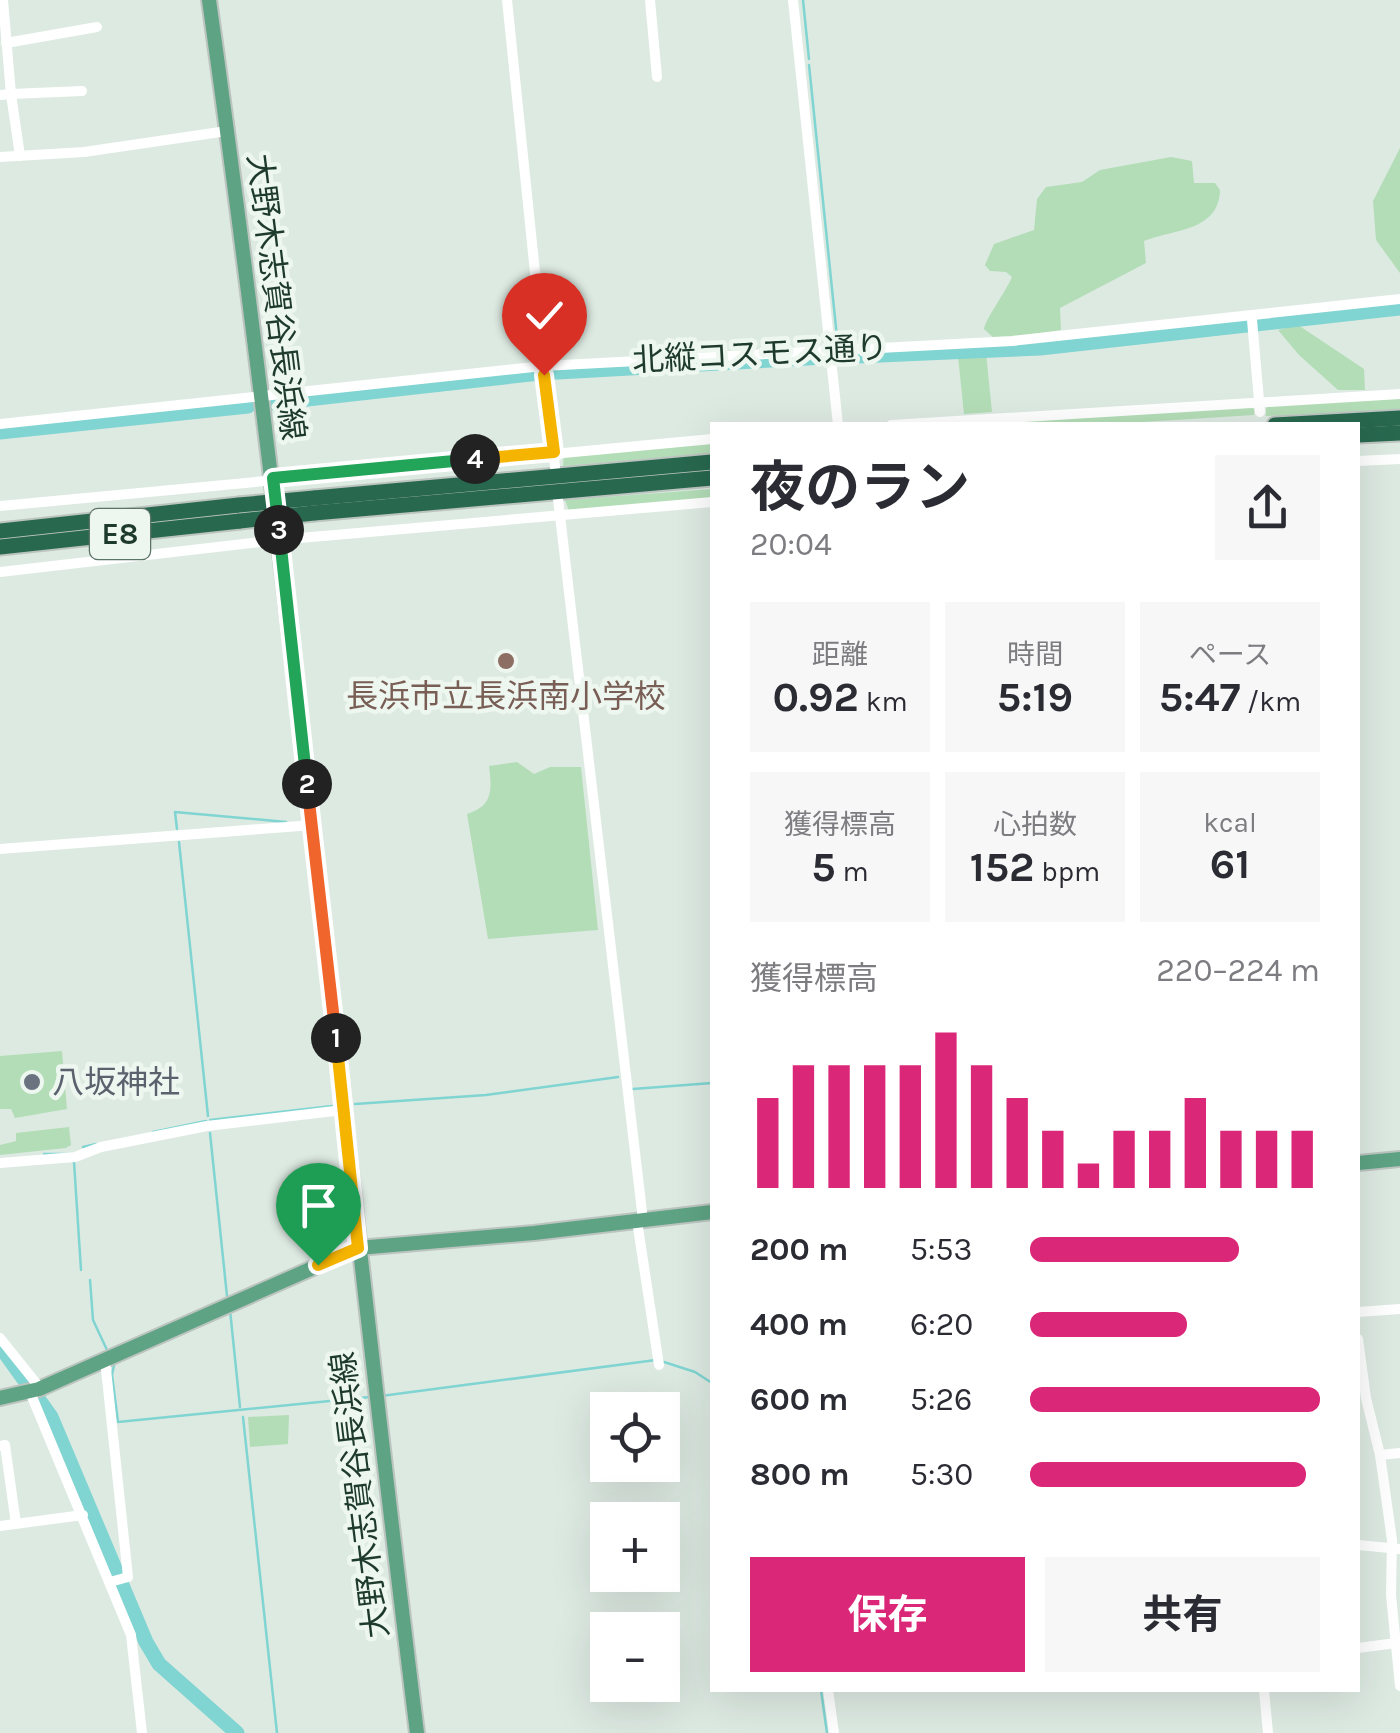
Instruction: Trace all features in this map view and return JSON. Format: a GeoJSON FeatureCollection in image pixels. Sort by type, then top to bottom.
{"type":"FeatureCollection","features":[{"type":"Feature","properties":{"kind":"highway"},"geometry":{"type":"LineString","coordinates":[[1329,422],[1400,418]]}},
{"type":"Feature","properties":{"kind":"highway"},"geometry":{"type":"LineString","coordinates":[[1360,435],[1400,433]]}},
{"type":"Feature","properties":{"kind":"highway","name":"E8"},"geometry":{"type":"LineString","coordinates":[[0,531],[240,513],[710,462]]}},
{"type":"Feature","properties":{"kind":"highway","name":"E8"},"geometry":{"type":"LineString","coordinates":[[314,505],[710,478]]}},
{"type":"Feature","properties":{"kind":"highway","name":"E8"},"geometry":{"type":"LineString","coordinates":[[0,547],[240,513]]}},
{"type":"Feature","properties":{"kind":"main road","name":"大野木志賀谷長浜線"},"geometry":{"type":"LineString","coordinates":[[209,0],[273,478],[358,1248],[417,1733]]}},
{"type":"Feature","properties":{"kind":"main road"},"geometry":{"type":"LineString","coordinates":[[1360,1163],[1400,1160]]}},
{"type":"Feature","properties":{"kind":"main road"},"geometry":{"type":"LineString","coordinates":[[0,1398],[36,1390],[358,1248],[710,1212]]}},
{"type":"Feature","properties":{"kind":"street"},"geometry":{"type":"LineString","coordinates":[[3,0],[6,94],[20,156]]}},
{"type":"Feature","properties":{"kind":"street"},"geometry":{"type":"LineString","coordinates":[[507,0],[555,467]]}},
{"type":"Feature","properties":{"kind":"street"},"geometry":{"type":"LineString","coordinates":[[650,0],[657,77]]}},
{"type":"Feature","properties":{"kind":"street"},"geometry":{"type":"LineString","coordinates":[[794,0],[835,349],[838,422]]}},
{"type":"Feature","properties":{"kind":"street"},"geometry":{"type":"LineString","coordinates":[[4,36],[97,27]]}},
{"type":"Feature","properties":{"kind":"street"},"geometry":{"type":"LineString","coordinates":[[6,94],[82,91]]}},
{"type":"Feature","properties":{"kind":"street"},"geometry":{"type":"LineString","coordinates":[[0,157],[84,152],[228,131]]}},
{"type":"Feature","properties":{"kind":"street","name":"北縦コスモス通り"},"geometry":{"type":"LineString","coordinates":[[0,424],[543,370],[1120,332],[1400,300]]}},
{"type":"Feature","properties":{"kind":"street"},"geometry":{"type":"LineString","coordinates":[[1252,324],[1260,407]]}},
{"type":"Feature","properties":{"kind":"street"},"geometry":{"type":"LineString","coordinates":[[952,422],[1260,407],[1400,394]]}},
{"type":"Feature","properties":{"kind":"street"},"geometry":{"type":"LineString","coordinates":[[0,506],[710,439]]}},
{"type":"Feature","properties":{"kind":"street"},"geometry":{"type":"LineString","coordinates":[[1360,461],[1400,459]]}},
{"type":"Feature","properties":{"kind":"street"},"geometry":{"type":"LineString","coordinates":[[558,499],[658,1360]]}},
{"type":"Feature","properties":{"kind":"street"},"geometry":{"type":"LineString","coordinates":[[0,572],[280,540],[710,502]]}},
{"type":"Feature","properties":{"kind":"street"},"geometry":{"type":"LineString","coordinates":[[0,849],[313,824]]}},
{"type":"Feature","properties":{"kind":"street"},"geometry":{"type":"LineString","coordinates":[[0,1163],[73,1158],[101,1146],[207,1126],[344,1110]]}},
{"type":"Feature","properties":{"kind":"street"},"geometry":{"type":"LineString","coordinates":[[1360,1312],[1400,1308]]}},
{"type":"Feature","properties":{"kind":"street"},"geometry":{"type":"LineString","coordinates":[[0,1338],[36,1390],[130,1635],[142,1733]]}},
{"type":"Feature","properties":{"kind":"street"},"geometry":{"type":"LineString","coordinates":[[1360,1353],[1394,1546],[1390,1595],[1400,1686]]}},
{"type":"Feature","properties":{"kind":"street"},"geometry":{"type":"LineString","coordinates":[[110,1357],[128,1576],[110,1582]]}},
{"type":"Feature","properties":{"kind":"street"},"geometry":{"type":"LineString","coordinates":[[0,1446],[6,1445],[16,1524]]}},
{"type":"Feature","properties":{"kind":"street"},"geometry":{"type":"LineString","coordinates":[[1380,1455],[1400,1453]]}},
{"type":"Feature","properties":{"kind":"street"},"geometry":{"type":"LineString","coordinates":[[0,1526],[83,1515]]}},
{"type":"Feature","properties":{"kind":"street"},"geometry":{"type":"LineString","coordinates":[[1360,1544],[1394,1546]]}},
{"type":"Feature","properties":{"kind":"street"},"geometry":{"type":"LineString","coordinates":[[1360,1648],[1397,1644]]}},
{"type":"Feature","properties":{"kind":"street"},"geometry":{"type":"LineString","coordinates":[[828,1692],[834,1733]]}},
{"type":"Feature","properties":{"kind":"street"},"geometry":{"type":"LineString","coordinates":[[1264,1692],[1268,1733]]}},
{"type":"Feature","properties":{"kind":"green space"},"geometry":{"type":"Polygon","coordinates":[[[1400,148],[1400,273],[1376,240],[1373,201],[1400,148]]]}},
{"type":"Feature","properties":{"kind":"green space"},"geometry":{"type":"Polygon","coordinates":[[[1171,157],[1192,161],[1194,183],[1215,183],[1220,190],[1212,214],[1193,226],[1144,241],[1146,263],[1060,308],[1061,330],[995,339],[984,329],[1012,277],[1006,272],[990,271],[985,265],[994,244],[1034,230],[1037,199],[1046,187],[1082,182],[1100,170],[1171,157]]]}},
{"type":"Feature","properties":{"kind":"green space"},"geometry":{"type":"Polygon","coordinates":[[[1298,325],[1364,369],[1365,390],[1338,390],[1299,355],[1278,330],[1298,325]]]}},
{"type":"Feature","properties":{"kind":"green space"},"geometry":{"type":"Polygon","coordinates":[[[986,353],[992,412],[964,414],[958,356],[986,353]]]}},
{"type":"Feature","properties":{"kind":"green space"},"geometry":{"type":"Polygon","coordinates":[[[1400,396],[1400,409],[1266,416],[1266,408],[1272,403],[1400,396]]]}},
{"type":"Feature","properties":{"kind":"green space"},"geometry":{"type":"Polygon","coordinates":[[[1246,404],[1254,409],[1254,415],[1142,422],[990,422],[1246,404]]]}},
{"type":"Feature","properties":{"kind":"green space"},"geometry":{"type":"Polygon","coordinates":[[[710,442],[710,453],[563,466],[564,454],[710,442]]]}},
{"type":"Feature","properties":{"kind":"green space"},"geometry":{"type":"Polygon","coordinates":[[[710,489],[710,501],[569,511],[565,500],[710,489]]]}},
{"type":"Feature","properties":{"kind":"green space"},"geometry":{"type":"Polygon","coordinates":[[[517,762],[534,774],[550,767],[581,767],[598,930],[488,939],[467,814],[476,811],[489,796],[489,766],[517,762]]]}},
{"type":"Feature","properties":{"kind":"green space"},"geometry":{"type":"Polygon","coordinates":[[[62,1051],[67,1109],[15,1118],[11,1109],[0,1109],[0,1056],[62,1051]]]}},
{"type":"Feature","properties":{"kind":"green space"},"geometry":{"type":"Polygon","coordinates":[[[69,1127],[71,1145],[66,1148],[0,1155],[0,1145],[16,1141],[16,1133],[69,1127]]]}},
{"type":"Feature","properties":{"kind":"green space"},"geometry":{"type":"Polygon","coordinates":[[[289,1415],[288,1444],[250,1447],[248,1417],[289,1415]]]}},
{"type":"Feature","properties":{"kind":"waterway"},"geometry":{"type":"LineString","coordinates":[[803,0],[809,59]]}},
{"type":"Feature","properties":{"kind":"waterway"},"geometry":{"type":"LineString","coordinates":[[809,65],[838,347]]}},
{"type":"Feature","properties":{"kind":"waterway"},"geometry":{"type":"LineString","coordinates":[[834,357],[1040,348],[1400,308]]}},
{"type":"Feature","properties":{"kind":"waterway"},"geometry":{"type":"LineString","coordinates":[[271,403],[540,373],[825,357]]}},
{"type":"Feature","properties":{"kind":"waterway"},"geometry":{"type":"LineString","coordinates":[[0,432],[248,406]]}},
{"type":"Feature","properties":{"kind":"waterway"},"geometry":{"type":"LineString","coordinates":[[177,829],[175,812],[286,822]]}},
{"type":"Feature","properties":{"kind":"waterway"},"geometry":{"type":"LineString","coordinates":[[179,842],[208,1116]]}},
{"type":"Feature","properties":{"kind":"waterway"},"geometry":{"type":"LineString","coordinates":[[355,1104],[486,1095],[618,1077]]}},
{"type":"Feature","properties":{"kind":"waterway"},"geometry":{"type":"LineString","coordinates":[[633,1089],[710,1083]]}},
{"type":"Feature","properties":{"kind":"waterway"},"geometry":{"type":"LineString","coordinates":[[210,1120],[332,1106]]}},
{"type":"Feature","properties":{"kind":"waterway"},"geometry":{"type":"LineString","coordinates":[[153,1132],[206,1121]]}},
{"type":"Feature","properties":{"kind":"waterway"},"geometry":{"type":"LineString","coordinates":[[210,1133],[227,1296]]}},
{"type":"Feature","properties":{"kind":"waterway"},"geometry":{"type":"LineString","coordinates":[[83,1147],[96,1144]]}},
{"type":"Feature","properties":{"kind":"waterway"},"geometry":{"type":"LineString","coordinates":[[44,1154],[73,1154]]}},
{"type":"Feature","properties":{"kind":"waterway"},"geometry":{"type":"LineString","coordinates":[[74,1162],[81,1270]]}},
{"type":"Feature","properties":{"kind":"waterway"},"geometry":{"type":"LineString","coordinates":[[90,1280],[93,1320],[107,1350]]}},
{"type":"Feature","properties":{"kind":"waterway"},"geometry":{"type":"LineString","coordinates":[[230,1310],[240,1407]]}},
{"type":"Feature","properties":{"kind":"waterway"},"geometry":{"type":"LineString","coordinates":[[0,1346],[51,1417],[146,1642],[159,1664],[237,1733]]}},
{"type":"Feature","properties":{"kind":"waterway"},"geometry":{"type":"LineString","coordinates":[[115,1360],[112,1375],[118,1422],[370,1397]]}},
{"type":"Feature","properties":{"kind":"waterway"},"geometry":{"type":"LineString","coordinates":[[381,1396],[656,1360]]}},
{"type":"Feature","properties":{"kind":"waterway"},"geometry":{"type":"LineString","coordinates":[[664,1362],[695,1372],[710,1382]]}},
{"type":"Feature","properties":{"kind":"waterway"},"geometry":{"type":"LineString","coordinates":[[243,1417],[277,1733]]}},
{"type":"Feature","properties":{"kind":"waterway"},"geometry":{"type":"LineString","coordinates":[[821,1692],[827,1733]]}},
{"type":"Feature","properties":{"kind":"place","name":"長浜市立長浜南小学校"},"geometry":{"type":"Point","coordinates":[506,661]}},
{"type":"Feature","properties":{"kind":"place","name":"八坂神社"},"geometry":{"type":"Point","coordinates":[32,1082]}},
{"type":"Feature","properties":{"kind":"route"},"geometry":{"type":"LineString","coordinates":[[318,1265],[358,1248],[273,478],[554,452],[544,375]]}}]}
